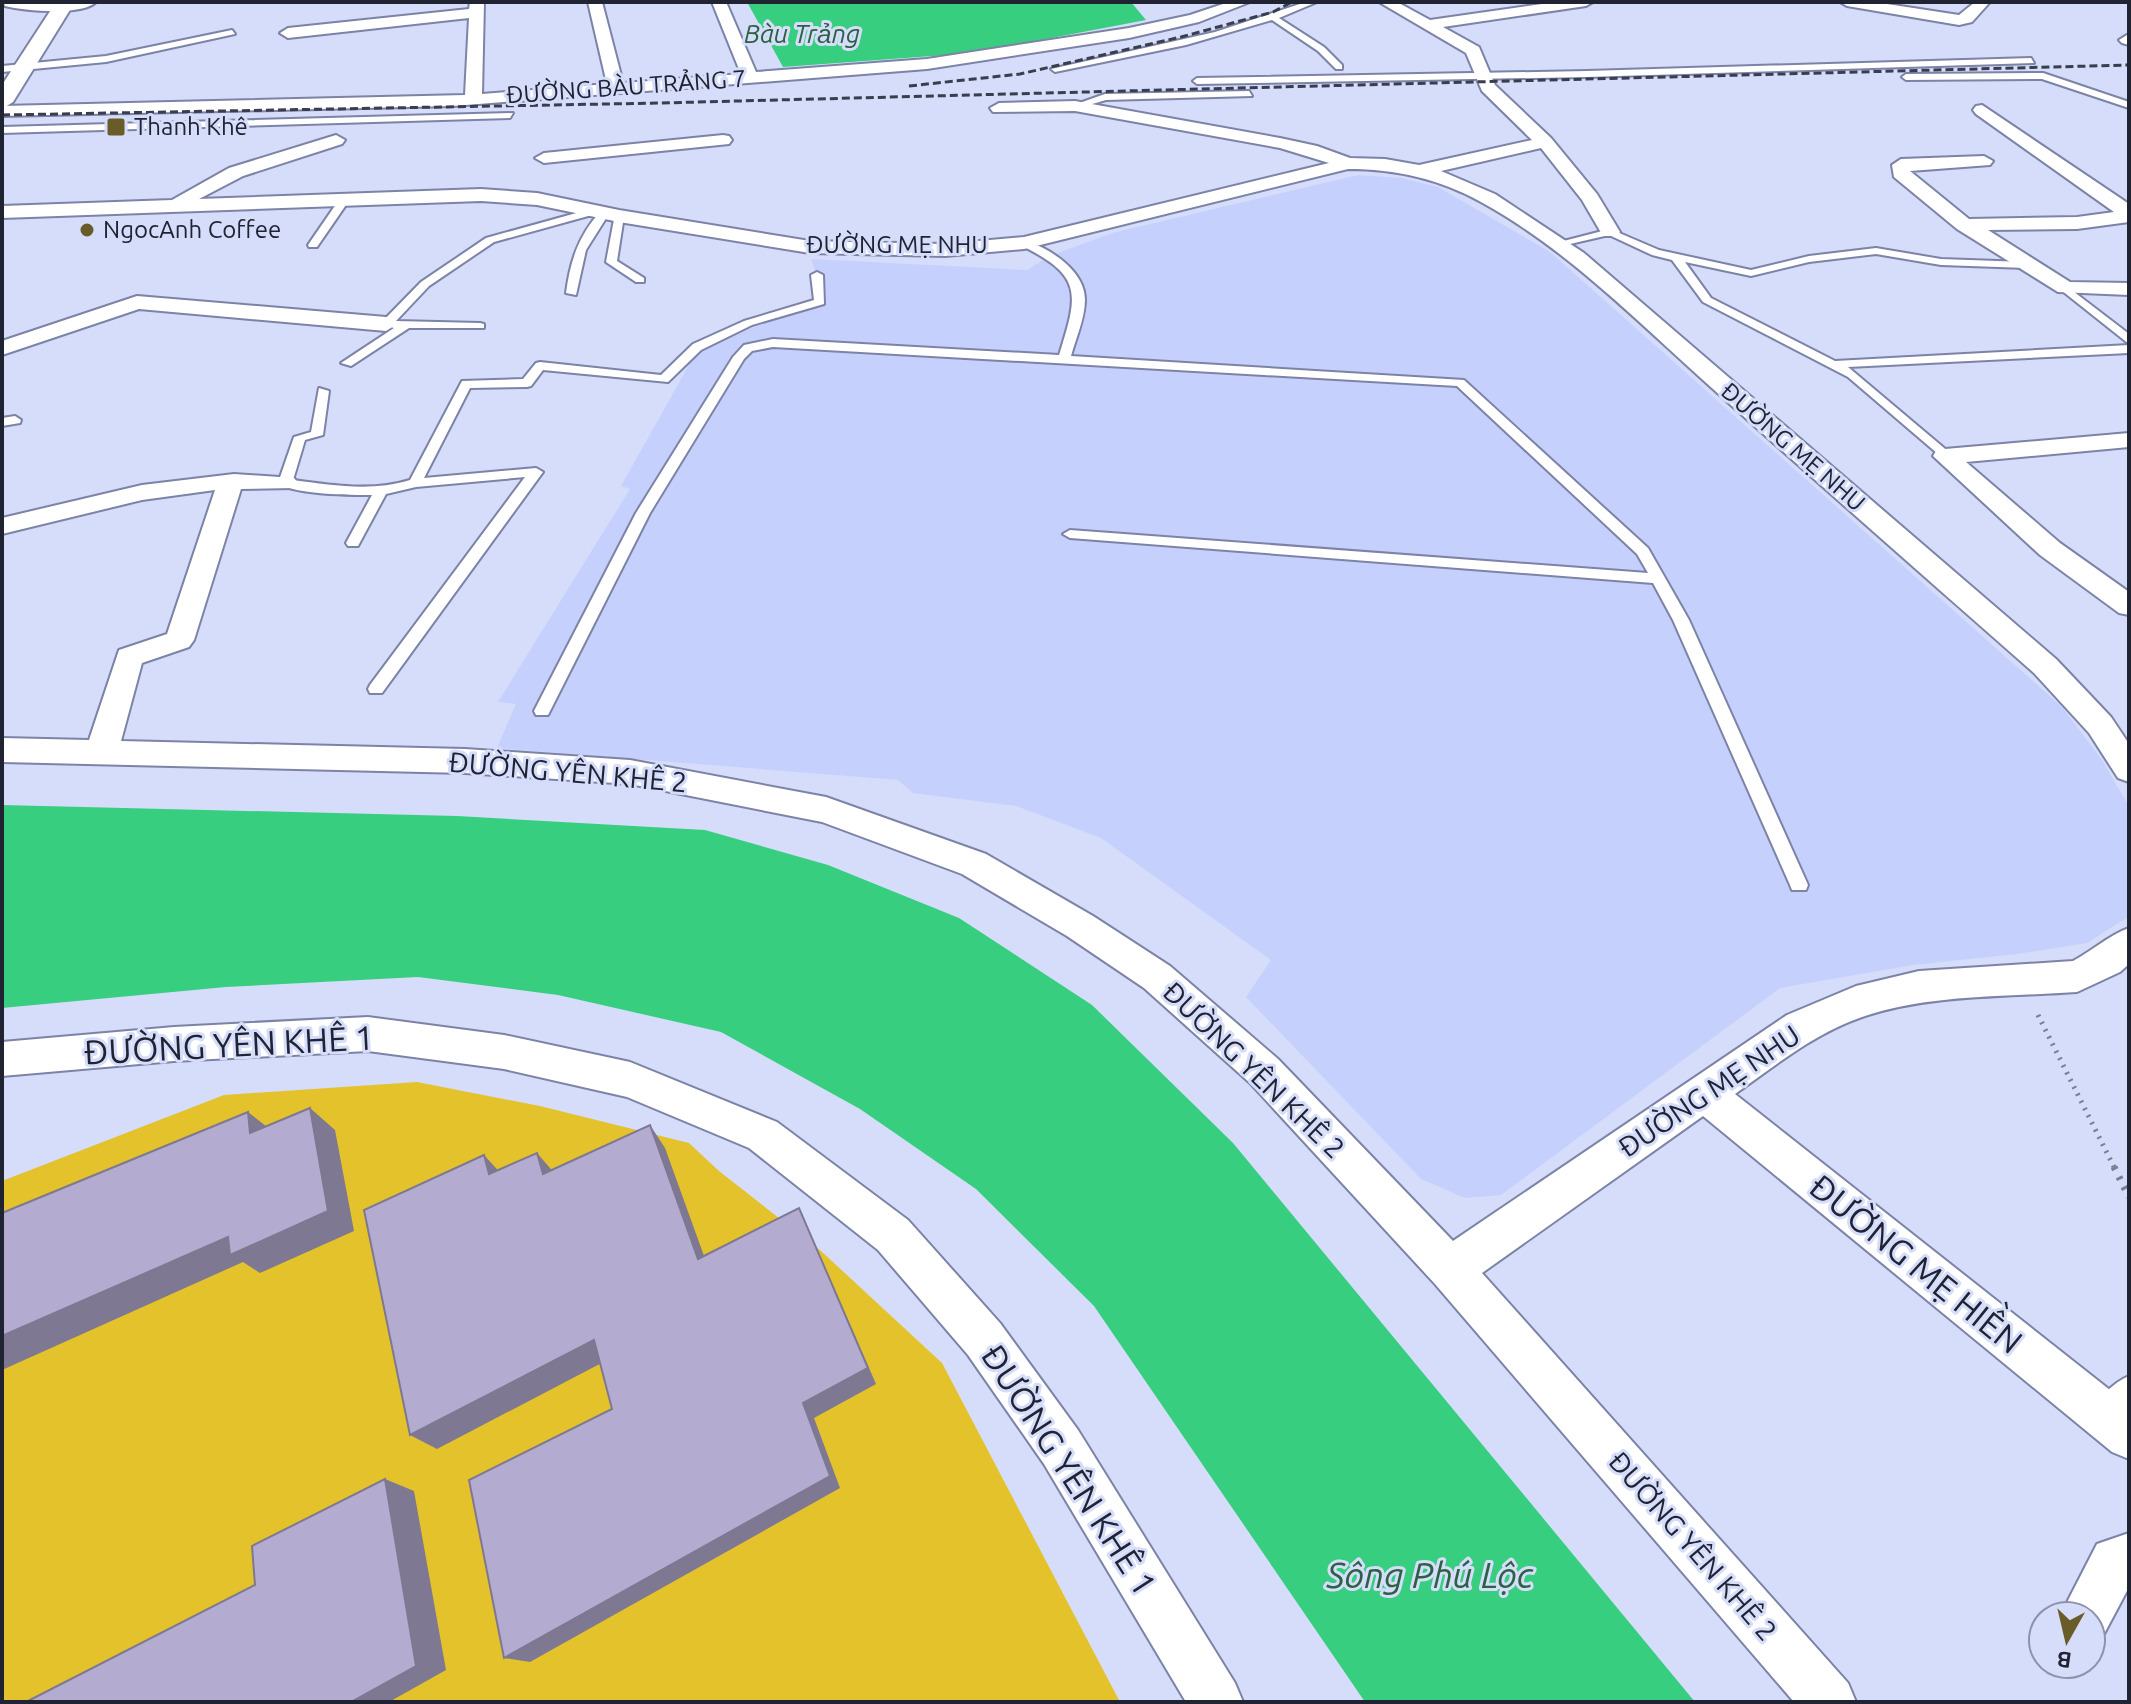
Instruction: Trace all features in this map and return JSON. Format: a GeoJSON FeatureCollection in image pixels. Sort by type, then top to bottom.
{"type":"FeatureCollection","features":[{"type":"Feature","properties":{"kind":"main road"},"geometry":{"type":"LineString","coordinates":[[12,2],[39,6]]}},
{"type":"Feature","properties":{"kind":"main road"},"geometry":{"type":"LineString","coordinates":[[2,5],[87,2]]}},
{"type":"Feature","properties":{"kind":"main road"},"geometry":{"type":"LineString","coordinates":[[2,102],[63,5]]}},
{"type":"Feature","properties":{"kind":"street"},"geometry":{"type":"LineString","coordinates":[[595,2],[616,87]]}},
{"type":"Feature","properties":{"kind":"street"},"geometry":{"type":"LineString","coordinates":[[719,2],[751,79]]}},
{"type":"Feature","properties":{"kind":"street","name":"ĐƯỜNG BÀU TRẢNG 7"},"geometry":{"type":"LineString","coordinates":[[2,111],[453,101],[927,64],[1016,52],[1194,19],[1243,2]]}},
{"type":"Feature","properties":{"kind":"street"},"geometry":{"type":"LineString","coordinates":[[1386,2],[1473,50],[1485,80],[1545,142],[1590,198],[1610,232]]}},
{"type":"Feature","properties":{"kind":"street"},"geometry":{"type":"LineString","coordinates":[[1428,25],[1585,2]]}},
{"type":"Feature","properties":{"kind":"street"},"geometry":{"type":"LineString","coordinates":[[1847,2],[1959,20],[1967,19],[1983,2]]}},
{"type":"Feature","properties":{"kind":"street"},"geometry":{"type":"LineString","coordinates":[[288,33],[477,7],[473,98]]}},
{"type":"Feature","properties":{"kind":"street"},"geometry":{"type":"LineString","coordinates":[[1173,8],[1194,19]]}},
{"type":"Feature","properties":{"kind":"street","name":"ĐƯỜNG MẸ NHU"},"geometry":{"type":"LineString","coordinates":[[999,108],[1075,106],[1280,143],[1311,150],[1348,164]]}},
{"type":"Feature","properties":{"kind":"street"},"geometry":{"type":"LineString","coordinates":[[1982,110],[2129,214]]}},
{"type":"Feature","properties":{"kind":"street"},"geometry":{"type":"LineString","coordinates":[[174,205],[236,172],[336,140]]}},
{"type":"Feature","properties":{"kind":"street"},"geometry":{"type":"LineString","coordinates":[[543,171],[723,140]]}},
{"type":"Feature","properties":{"kind":"street","name":"ĐƯỜNG MẸ NHU"},"geometry":{"type":"LineString","coordinates":[[1418,171],[1545,142]]}},
{"type":"Feature","properties":{"kind":"street"},"geometry":{"type":"LineString","coordinates":[[1984,161],[1901,165],[1901,173],[1964,225],[2065,288],[2129,289]]}},
{"type":"Feature","properties":{"kind":"street","name":"ĐƯỜNG MẸ NHU"},"geometry":{"type":"LineString","coordinates":[[2,212],[481,195],[543,171],[607,213],[807,247],[945,250],[1024,243],[1348,164],[1379,164],[1418,171],[1485,197],[1557,244],[2045,666],[2100,725],[2129,770]]}},
{"type":"Feature","properties":{"kind":"street"},"geometry":{"type":"LineString","coordinates":[[1964,225],[2064,224],[2129,214]]}},
{"type":"Feature","properties":{"kind":"street"},"geometry":{"type":"LineString","coordinates":[[807,247],[817,275]]}},
{"type":"Feature","properties":{"kind":"street"},"geometry":{"type":"LineString","coordinates":[[2,348],[137,302],[398,324]]}},
{"type":"Feature","properties":{"kind":"street"},"geometry":{"type":"LineString","coordinates":[[1945,456],[2129,440]]}},
{"type":"Feature","properties":{"kind":"street"},"geometry":{"type":"LineString","coordinates":[[1945,456],[2050,549],[2129,606]]}},
{"type":"Feature","properties":{"kind":"street"},"geometry":{"type":"LineString","coordinates":[[2,526],[157,489],[248,479],[285,483]]}},
{"type":"Feature","properties":{"kind":"street"},"geometry":{"type":"LineString","coordinates":[[102,751],[129,657],[179,640],[231,481]]}},
{"type":"Feature","properties":{"kind":"street","name":"ĐƯỜNG YÊN KHÊ 2"},"geometry":{"type":"LineString","coordinates":[[2,750],[465,761],[630,772],[826,810],[974,864],[1080,926],[1157,977],[1264,1071],[1450,1269],[1829,1702]]}},
{"type":"Feature","properties":{"kind":"street","name":"ĐƯỜNG MẸ NHU"},"geometry":{"type":"LineString","coordinates":[[1450,1269],[1800,1027],[1856,1002],[1919,987],[2077,976],[2107,961],[2129,943]]}},
{"type":"Feature","properties":{"kind":"street","name":"ĐƯỜNG YÊN KHÊ 1"},"geometry":{"type":"LineString","coordinates":[[2,1059],[174,1044],[368,1034],[504,1052],[630,1080],[763,1135],[893,1235],[984,1339],[1061,1447],[1216,1702]]}},
{"type":"Feature","properties":{"kind":"street","name":"ĐƯỜNG MẸ HIỀN"},"geometry":{"type":"LineString","coordinates":[[1703,1092],[2120,1412]]}},
{"type":"Feature","properties":{"kind":"street"},"geometry":{"type":"LineString","coordinates":[[2095,1600],[2115,1562],[2129,1558]]}},
{"type":"Feature","properties":{"kind":"lane"},"geometry":{"type":"LineString","coordinates":[[1055,69],[1210,37],[1274,18],[1313,2]]}},
{"type":"Feature","properties":{"kind":"lane"},"geometry":{"type":"LineString","coordinates":[[1274,18],[1321,49],[1339,67]]}},
{"type":"Feature","properties":{"kind":"lane"},"geometry":{"type":"LineString","coordinates":[[2,69],[106,59],[232,32]]}},
{"type":"Feature","properties":{"kind":"lane"},"geometry":{"type":"LineString","coordinates":[[1485,80],[2031,61]]}},
{"type":"Feature","properties":{"kind":"lane"},"geometry":{"type":"LineString","coordinates":[[1888,77],[2043,76],[2129,105]]}},
{"type":"Feature","properties":{"kind":"lane"},"geometry":{"type":"LineString","coordinates":[[1197,81],[1857,77]]}},
{"type":"Feature","properties":{"kind":"lane"},"geometry":{"type":"LineString","coordinates":[[1075,106],[1105,97],[1249,94]]}},
{"type":"Feature","properties":{"kind":"lane"},"geometry":{"type":"LineString","coordinates":[[2,130],[510,115]]}},
{"type":"Feature","properties":{"kind":"lane"},"geometry":{"type":"LineString","coordinates":[[313,245],[345,199]]}},
{"type":"Feature","properties":{"kind":"lane"},"geometry":{"type":"LineString","coordinates":[[607,213],[611,262],[640,280]]}},
{"type":"Feature","properties":{"kind":"lane"},"geometry":{"type":"LineString","coordinates":[[572,293],[575,259],[590,229],[607,213]]}},
{"type":"Feature","properties":{"kind":"lane"},"geometry":{"type":"LineString","coordinates":[[347,363],[398,324],[425,284],[490,240],[607,213]]}},
{"type":"Feature","properties":{"kind":"lane"},"geometry":{"type":"LineString","coordinates":[[1557,244],[1610,232],[1638,247],[1677,259],[1751,273],[1809,259],[1876,251],[1941,262],[2026,265]]}},
{"type":"Feature","properties":{"kind":"lane"},"geometry":{"type":"LineString","coordinates":[[1024,243],[1050,256],[1069,275],[1079,296],[1064,359]]}},
{"type":"Feature","properties":{"kind":"lane"},"geometry":{"type":"LineString","coordinates":[[1677,259],[1707,300],[1852,374],[1945,456]]}},
{"type":"Feature","properties":{"kind":"lane"},"geometry":{"type":"LineString","coordinates":[[415,483],[466,384],[527,383],[540,366],[664,379],[697,347],[748,323],[820,302],[817,275]]}},
{"type":"Feature","properties":{"kind":"lane"},"geometry":{"type":"LineString","coordinates":[[2065,288],[2129,340]]}},
{"type":"Feature","properties":{"kind":"lane"},"geometry":{"type":"LineString","coordinates":[[398,324],[480,326]]}},
{"type":"Feature","properties":{"kind":"lane"},"geometry":{"type":"LineString","coordinates":[[542,711],[643,513],[739,357],[748,348],[773,343],[1460,383],[1643,551],[1681,620],[1799,885]]}},
{"type":"Feature","properties":{"kind":"lane"},"geometry":{"type":"LineString","coordinates":[[1832,364],[2129,349]]}},
{"type":"Feature","properties":{"kind":"lane"},"geometry":{"type":"LineString","coordinates":[[323,391],[317,435],[300,437],[285,483],[396,490],[415,483],[536,472],[376,689]]}},
{"type":"Feature","properties":{"kind":"lane"},"geometry":{"type":"LineString","coordinates":[[353,543],[381,490]]}},
{"type":"Feature","properties":{"kind":"lane"},"geometry":{"type":"LineString","coordinates":[[1070,534],[1659,579]]}},
{"type":"Feature","properties":{"kind":"path"},"geometry":{"type":"LineString","coordinates":[[2021,982],[2129,1197]]}},
{"type":"Feature","properties":{"kind":"shaded area"},"geometry":{"type":"Polygon","coordinates":[[[1358,175],[1401,178],[1438,187],[1550,252],[2062,707],[2102,760],[2127,803],[2128,917],[2087,943],[1913,965],[1780,988],[1501,1195],[1465,1198],[1421,1179],[1246,997],[1271,960],[1101,838],[1016,806],[913,793],[898,780],[497,748],[516,704],[498,702],[630,489],[621,486],[699,347],[825,302],[811,259],[1027,270],[1050,256],[1112,233],[1358,175]]]}},
{"type":"Feature","properties":{"kind":"shaded area"},"geometry":{"type":"Polygon","coordinates":[[[417,1082],[540,1106],[689,1143],[719,1171],[821,1251],[942,1363],[1120,1702],[2,1702],[2,1181],[224,1095],[417,1082]]]}},
{"type":"Feature","properties":{"kind":"water","name":"Bàu Trảng"},"geometry":{"type":"Polygon","coordinates":[[[747,2],[1131,2],[1146,20],[973,53],[783,67],[747,2]]]}},
{"type":"Feature","properties":{"kind":"water","name":"Sông Phú Lộc"},"geometry":{"type":"Polygon","coordinates":[[[2,805],[457,816],[705,830],[828,865],[959,918],[1092,1005],[1233,1143],[1695,1702],[1365,1702],[1094,1306],[976,1189],[860,1109],[721,1032],[558,995],[418,977],[226,987],[2,1008],[2,805]]]}},
{"type":"Feature","properties":{"kind":"building"},"geometry":{"type":"Polygon","coordinates":[[[310,1108],[328,1211],[230,1255],[228,1237],[2,1336],[2,1213],[248,1112],[250,1133],[310,1108]]]}},
{"type":"Feature","properties":{"kind":"building"},"geometry":{"type":"Polygon","coordinates":[[[650,1125],[698,1259],[799,1208],[868,1368],[803,1403],[830,1476],[504,1658],[469,1480],[612,1409],[594,1340],[410,1435],[364,1210],[484,1155],[489,1174],[537,1153],[543,1174],[650,1125]]]}},
{"type":"Feature","properties":{"kind":"building"},"geometry":{"type":"Polygon","coordinates":[[[385,1479],[416,1666],[351,1702],[26,1702],[255,1585],[252,1546],[385,1479]]]}},
{"type":"Feature","properties":{"kind":"railway"},"geometry":{"type":"LineString","coordinates":[[909,86],[1020,74],[1181,37],[1273,12],[1292,2]]}},
{"type":"Feature","properties":{"kind":"railway"},"geometry":{"type":"LineString","coordinates":[[2,115],[661,103],[2129,65]]}},
{"type":"Feature","properties":{"kind":"place","name":"Thanh Khê"},"geometry":{"type":"Point","coordinates":[116,127]}},
{"type":"Feature","properties":{"kind":"place","name":"NgocAnh Coffee"},"geometry":{"type":"Point","coordinates":[87,230]}}]}
